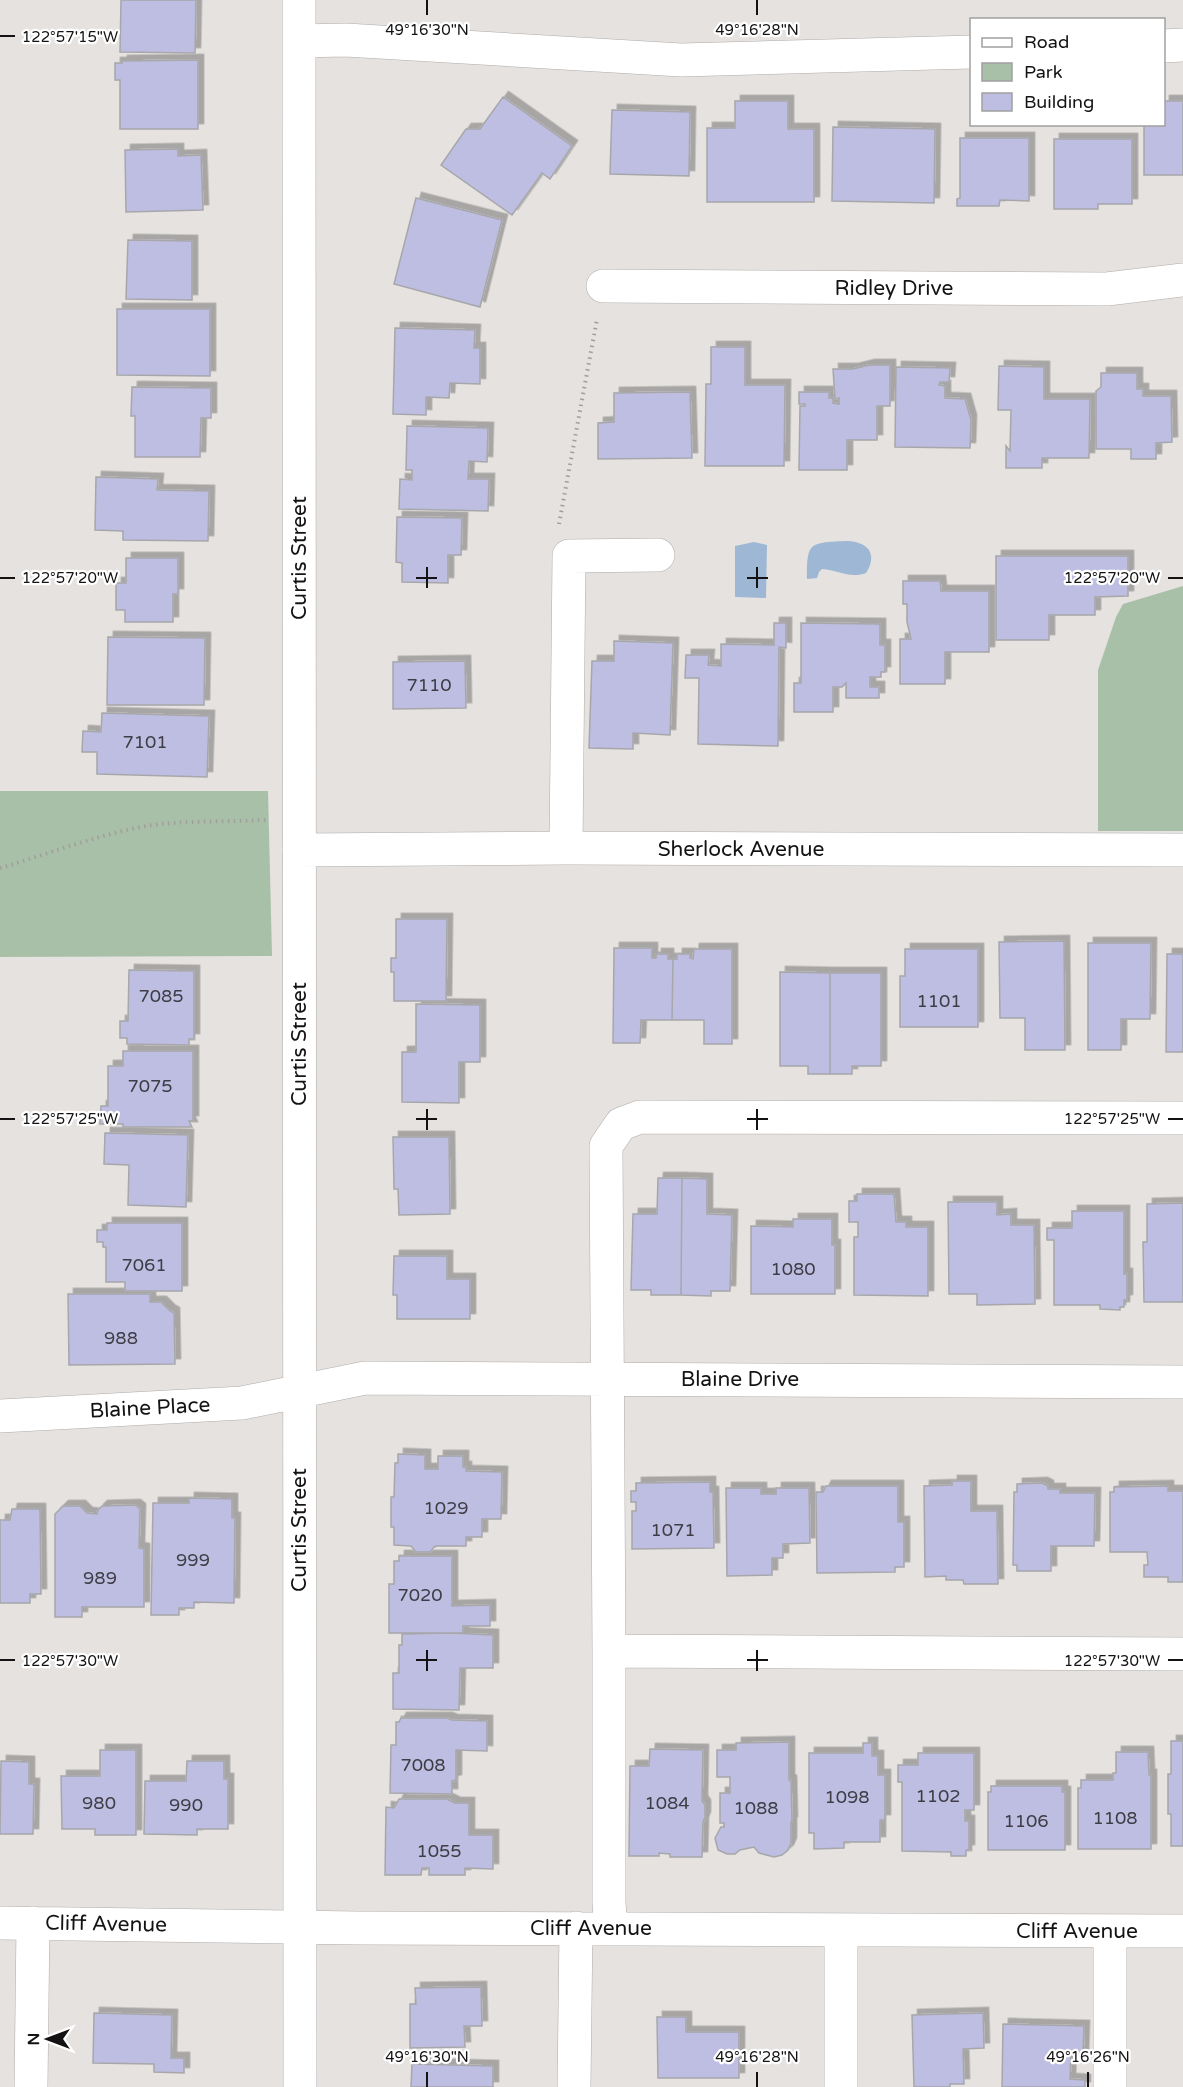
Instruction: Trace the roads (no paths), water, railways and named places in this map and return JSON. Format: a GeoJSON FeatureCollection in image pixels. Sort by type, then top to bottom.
{"type":"FeatureCollection","features":[{"type":"Feature","properties":{"kind":"street","name":"Curtis Street"},"geometry":{"type":"LineString","coordinates":[[299,0],[300,2087]]}},
{"type":"Feature","properties":{"kind":"street"},"geometry":{"type":"LineString","coordinates":[[299,41],[346,40],[681,60],[970,52]]}},
{"type":"Feature","properties":{"kind":"street"},"geometry":{"type":"LineString","coordinates":[[1165,46],[1183,45]]}},
{"type":"Feature","properties":{"kind":"street","name":"Ridley Drive"},"geometry":{"type":"LineString","coordinates":[[603,286],[1107,289],[1183,280]]}},
{"type":"Feature","properties":{"kind":"street"},"geometry":{"type":"LineString","coordinates":[[566,848],[569,556],[658,555]]}},
{"type":"Feature","properties":{"kind":"street","name":"Sherlock Avenue"},"geometry":{"type":"LineString","coordinates":[[299,850],[566,848],[1183,850]]}},
{"type":"Feature","properties":{"kind":"street"},"geometry":{"type":"LineString","coordinates":[[611,1928],[609,1904],[606,1146],[621,1124],[640,1117],[1183,1118]]}},
{"type":"Feature","properties":{"kind":"street","name":"Blaine Drive"},"geometry":{"type":"LineString","coordinates":[[299,1392],[365,1378],[1183,1382]]}},
{"type":"Feature","properties":{"kind":"street","name":"Blaine Place"},"geometry":{"type":"LineString","coordinates":[[0,1416],[243,1403],[299,1392]]}},
{"type":"Feature","properties":{"kind":"street"},"geometry":{"type":"LineString","coordinates":[[609,1651],[1183,1654]]}},
{"type":"Feature","properties":{"kind":"street","name":"Cliff Avenue"},"geometry":{"type":"LineString","coordinates":[[0,1923],[1183,1931]]}},
{"type":"Feature","properties":{"kind":"street"},"geometry":{"type":"LineString","coordinates":[[32,2087],[33,1923]]}},
{"type":"Feature","properties":{"kind":"street"},"geometry":{"type":"LineString","coordinates":[[574,2087],[576,1928]]}},
{"type":"Feature","properties":{"kind":"street"},"geometry":{"type":"LineString","coordinates":[[841,1930],[841,2087]]}},
{"type":"Feature","properties":{"kind":"street"},"geometry":{"type":"LineString","coordinates":[[1110,1932],[1110,2087]]}},
{"type":"Feature","properties":{"kind":"water"},"geometry":{"type":"Polygon","coordinates":[[[845,541],[859,543],[868,549],[871,559],[866,573],[849,575],[822,569],[817,578],[807,579],[808,558],[812,547],[817,544],[845,541]]]}},
{"type":"Feature","properties":{"kind":"water"},"geometry":{"type":"Polygon","coordinates":[[[754,542],[767,545],[766,598],[735,597],[735,546],[754,542]]]}}]}
